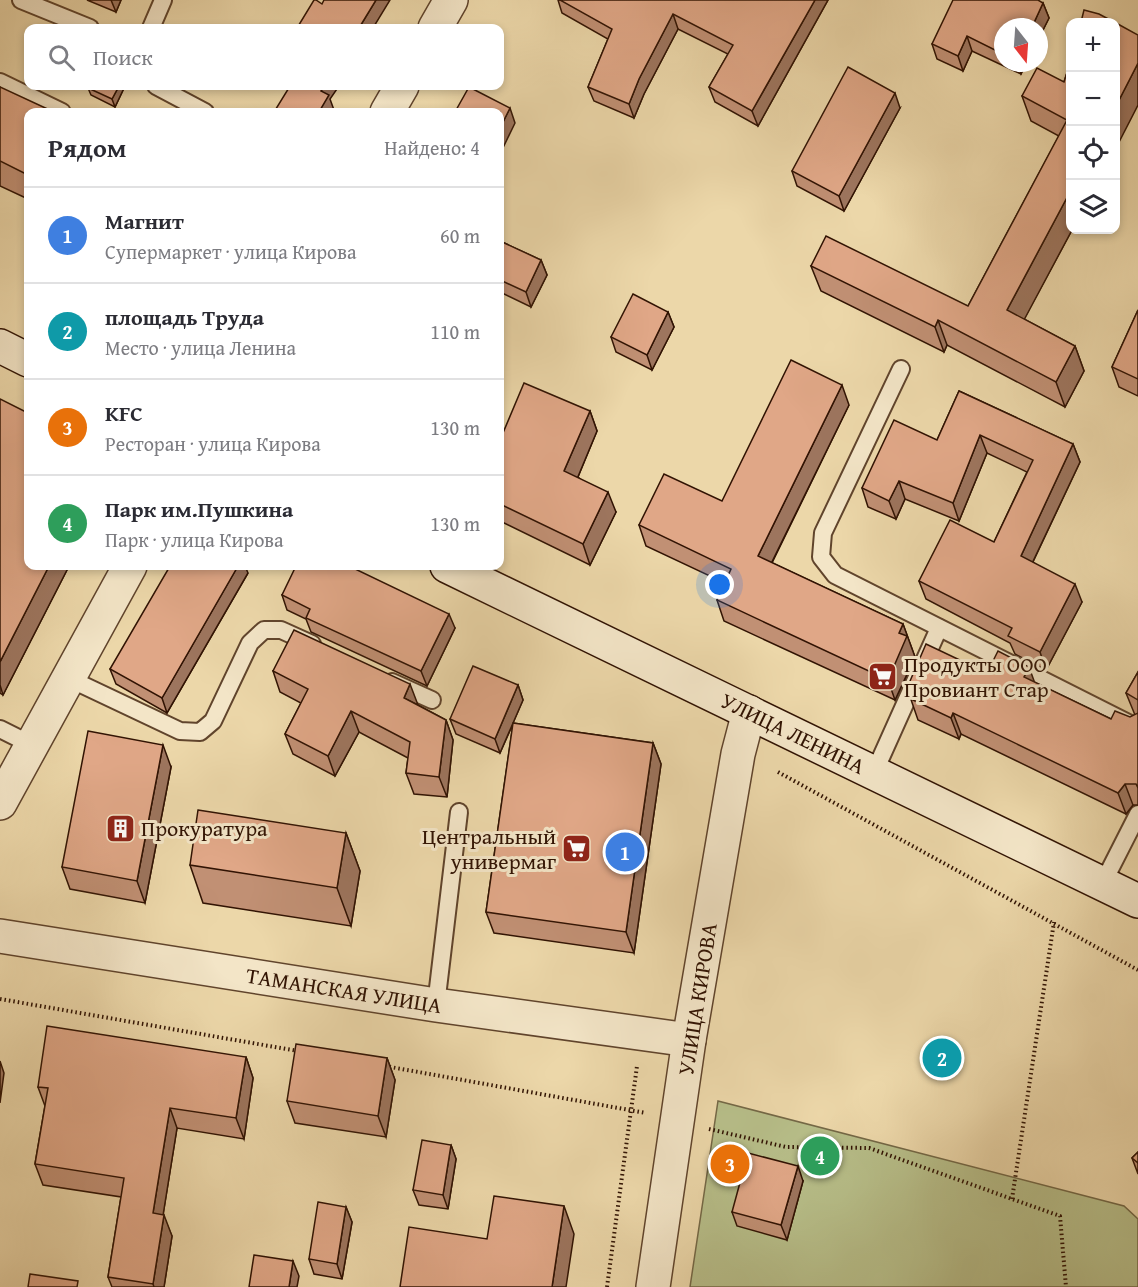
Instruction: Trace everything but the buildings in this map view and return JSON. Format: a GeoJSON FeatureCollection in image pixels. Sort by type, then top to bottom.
{"type":"FeatureCollection","features":[{"type":"Feature","properties":{"kind":"street"},"geometry":{"type":"LineString","coordinates":[[437,24],[451,0]]}},
{"type":"Feature","properties":{"kind":"street"},"geometry":{"type":"LineString","coordinates":[[389,108],[400,90]]}},
{"type":"Feature","properties":{"kind":"street"},"geometry":{"type":"LineString","coordinates":[[0,346],[24,358]]}},
{"type":"Feature","properties":{"kind":"street"},"geometry":{"type":"LineString","coordinates":[[0,803],[128,570]]}},
{"type":"Feature","properties":{"kind":"street","name":"УЛИЦА ЛЕНИНА"},"geometry":{"type":"LineString","coordinates":[[455,570],[1138,901]]}},
{"type":"Feature","properties":{"kind":"street","name":"УЛИЦА КИРОВА"},"geometry":{"type":"LineString","coordinates":[[653,1287],[689,1040],[738,754],[749,712]]}},
{"type":"Feature","properties":{"kind":"street","name":"ТАМАНСКАЯ УЛИЦА"},"geometry":{"type":"LineString","coordinates":[[0,936],[436,1005],[689,1040]]}},
{"type":"Feature","properties":{"kind":"lane"},"geometry":{"type":"LineString","coordinates":[[21,0],[80,24]]}},
{"type":"Feature","properties":{"kind":"lane"},"geometry":{"type":"LineString","coordinates":[[153,24],[163,0]]}},
{"type":"Feature","properties":{"kind":"lane"},"geometry":{"type":"LineString","coordinates":[[0,82],[54,108]]}},
{"type":"Feature","properties":{"kind":"lane"},"geometry":{"type":"LineString","coordinates":[[164,90],[197,108]]}},
{"type":"Feature","properties":{"kind":"lane"},"geometry":{"type":"LineString","coordinates":[[901,369],[824,532],[821,557],[835,575],[1138,728]]}},
{"type":"Feature","properties":{"kind":"lane"},"geometry":{"type":"LineString","coordinates":[[874,772],[939,628]]}},
{"type":"Feature","properties":{"kind":"lane"},"geometry":{"type":"LineString","coordinates":[[68,678],[180,731],[200,732],[213,721],[250,643],[264,630],[281,630],[324,650]]}},
{"type":"Feature","properties":{"kind":"lane"},"geometry":{"type":"LineString","coordinates":[[378,675],[432,700]]}},
{"type":"Feature","properties":{"kind":"lane"},"geometry":{"type":"LineString","coordinates":[[0,729],[32,745]]}},
{"type":"Feature","properties":{"kind":"lane"},"geometry":{"type":"LineString","coordinates":[[436,1005],[459,812]]}},
{"type":"Feature","properties":{"kind":"lane"},"geometry":{"type":"LineString","coordinates":[[1103,884],[1138,814]]}},
{"type":"Feature","properties":{"kind":"path"},"geometry":{"type":"LineString","coordinates":[[778,772],[1138,970]]}},
{"type":"Feature","properties":{"kind":"path"},"geometry":{"type":"LineString","coordinates":[[1012,1199],[1053,922]]}},
{"type":"Feature","properties":{"kind":"path"},"geometry":{"type":"LineString","coordinates":[[0,999],[304,1052]]}},
{"type":"Feature","properties":{"kind":"path"},"geometry":{"type":"LineString","coordinates":[[374,1064],[631,1108],[786,1147],[869,1148],[1060,1216],[1066,1287]]}},
{"type":"Feature","properties":{"kind":"path"},"geometry":{"type":"LineString","coordinates":[[608,1287],[637,1066]]}},
{"type":"Feature","properties":{"kind":"green space"},"geometry":{"type":"Polygon","coordinates":[[[718,1101],[1124,1206],[1138,1219],[1138,1287],[690,1287],[718,1101]]]}},
{"type":"Feature","properties":{"kind":"place","name":"Продукты ООО Провиант Стар"},"geometry":{"type":"Point","coordinates":[883,677]}},
{"type":"Feature","properties":{"kind":"place","name":"Прокуратура"},"geometry":{"type":"Point","coordinates":[120,828]}},
{"type":"Feature","properties":{"kind":"place","name":"Центральный универмаг"},"geometry":{"type":"Point","coordinates":[577,849]}},
{"type":"Feature","properties":{"kind":"place","name":"Магнит"},"geometry":{"type":"Point","coordinates":[625,852]}},
{"type":"Feature","properties":{"kind":"place","name":"площадь Труда"},"geometry":{"type":"Point","coordinates":[942,1058]}},
{"type":"Feature","properties":{"kind":"place","name":"Парк им.Пушкина"},"geometry":{"type":"Point","coordinates":[820,1156]}},
{"type":"Feature","properties":{"kind":"place","name":"KFC"},"geometry":{"type":"Point","coordinates":[730,1164]}}]}
